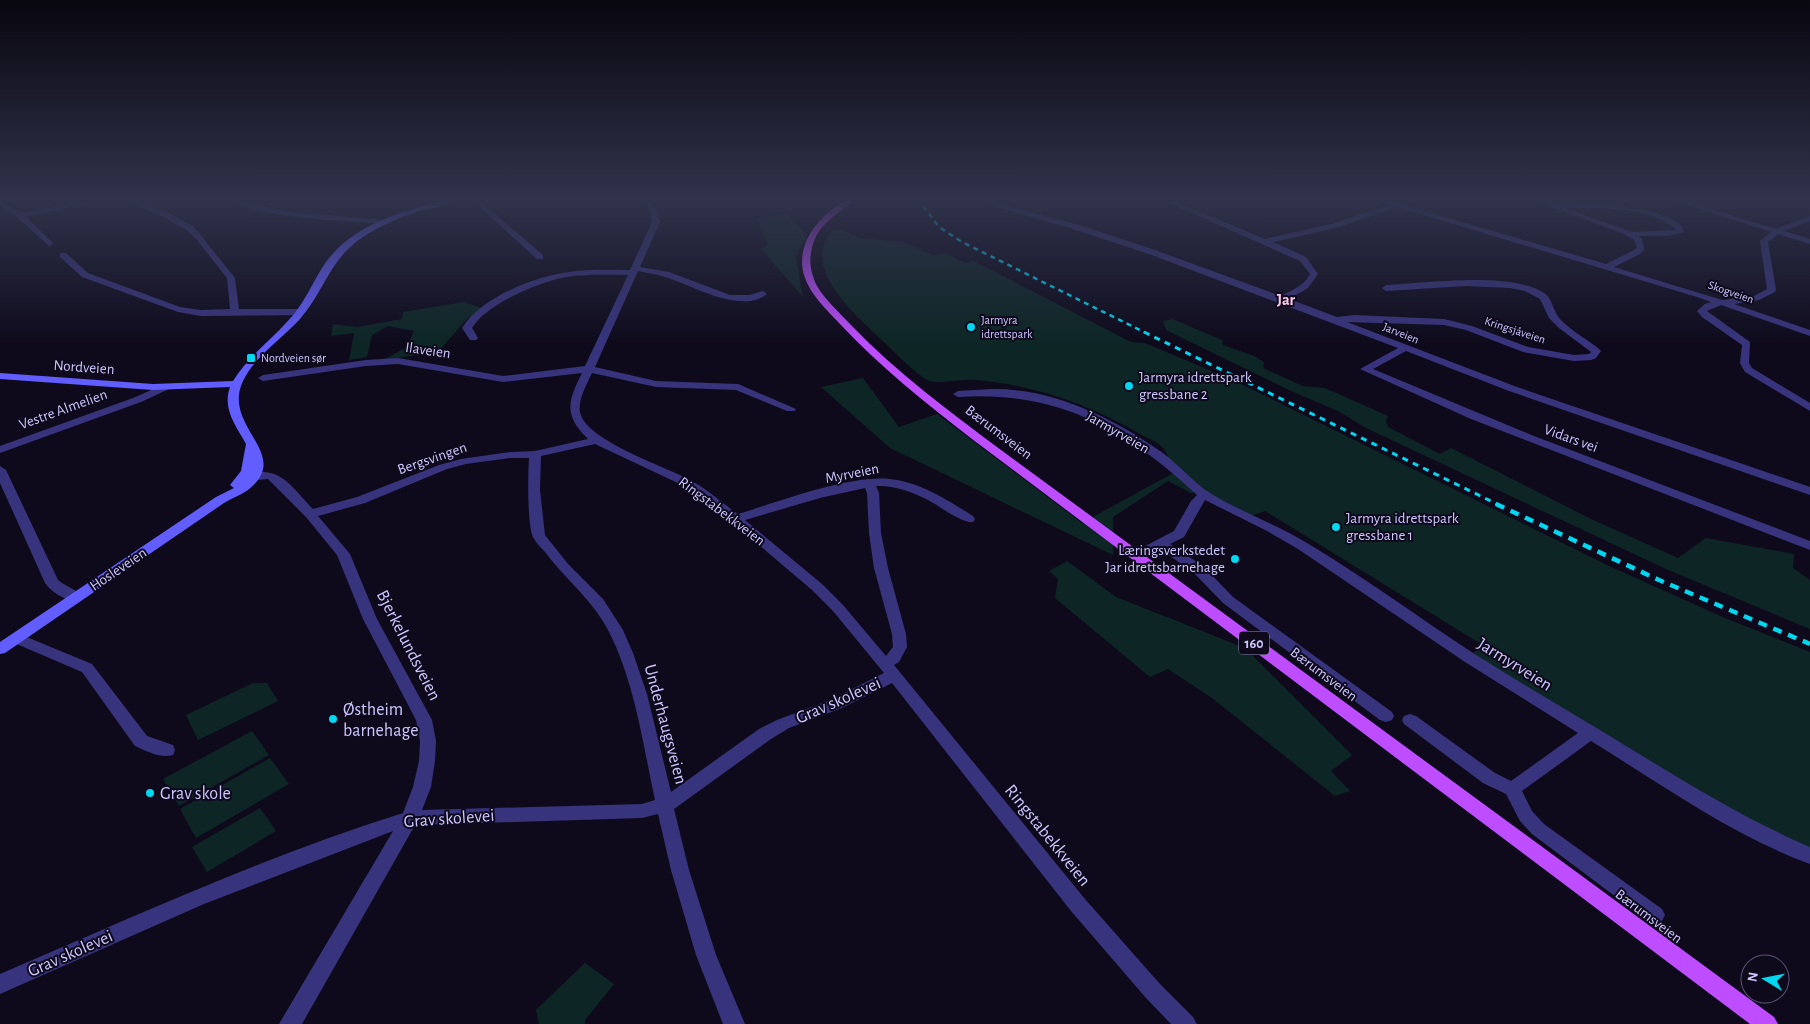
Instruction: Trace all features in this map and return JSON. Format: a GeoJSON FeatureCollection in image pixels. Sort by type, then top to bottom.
{"type":"FeatureCollection","features":[{"type":"Feature","properties":{"kind":"main road"},"geometry":{"type":"LineString","coordinates":[[249,478],[260,465],[252,444],[236,420],[233,410],[232,402],[238,381],[301,312],[330,263],[343,249]]}},
{"type":"Feature","properties":{"kind":"main road","name":"Bærumsveien"},"geometry":{"type":"LineString","coordinates":[[807,249],[808,276],[824,301],[855,335],[942,411],[1593,897],[1767,1024]]}},
{"type":"Feature","properties":{"kind":"main road","name":"Nordveien"},"geometry":{"type":"LineString","coordinates":[[0,376],[165,387],[238,381]]}},
{"type":"Feature","properties":{"kind":"main road","name":"Hosleveien"},"geometry":{"type":"LineString","coordinates":[[0,649],[220,500],[245,486],[249,478]]}},
{"type":"Feature","properties":{"kind":"street"},"geometry":{"type":"LineString","coordinates":[[208,249],[231,278],[235,312]]}},
{"type":"Feature","properties":{"kind":"street"},"geometry":{"type":"LineString","coordinates":[[532,249],[540,256]]}},
{"type":"Feature","properties":{"kind":"street","name":"Ringstabekkveien"},"geometry":{"type":"LineString","coordinates":[[644,249],[614,319],[588,369],[576,400],[575,413],[581,426],[596,440],[679,477],[709,497],[817,586],[890,670],[1078,905],[1153,991],[1186,1024]]}},
{"type":"Feature","properties":{"kind":"street","name":"Jarveien"},"geometry":{"type":"LineString","coordinates":[[1141,249],[1337,320],[1404,348],[1513,389],[1810,491]]}},
{"type":"Feature","properties":{"kind":"street"},"geometry":{"type":"LineString","coordinates":[[1281,299],[1308,285],[1314,274],[1302,259],[1282,249]]}},
{"type":"Feature","properties":{"kind":"street","name":"Skogveien"},"geometry":{"type":"LineString","coordinates":[[1545,249],[1724,303],[1810,333]]}},
{"type":"Feature","properties":{"kind":"street"},"geometry":{"type":"LineString","coordinates":[[1607,267],[1630,257],[1640,249]]}},
{"type":"Feature","properties":{"kind":"street"},"geometry":{"type":"LineString","coordinates":[[1765,249],[1772,290],[1768,294],[1749,300],[1709,305],[1702,311],[1747,344],[1743,362],[1745,367],[1753,374],[1810,408]]}},
{"type":"Feature","properties":{"kind":"street"},"geometry":{"type":"LineString","coordinates":[[63,255],[84,275],[178,309],[201,313],[301,312]]}},
{"type":"Feature","properties":{"kind":"street"},"geometry":{"type":"LineString","coordinates":[[473,338],[467,328],[468,322],[480,312],[537,284],[560,276],[634,271],[666,274],[729,298],[749,298],[763,294]]}},
{"type":"Feature","properties":{"kind":"street","name":"Kringsjåveien"},"geometry":{"type":"LineString","coordinates":[[1337,320],[1354,318],[1444,322],[1469,328],[1526,350],[1544,354],[1588,358],[1593,356],[1596,351],[1560,324],[1554,318],[1545,300],[1528,289],[1517,286],[1486,284],[1386,288]]}},
{"type":"Feature","properties":{"kind":"street","name":"Vidars vei"},"geometry":{"type":"LineString","coordinates":[[1404,348],[1364,369],[1420,395],[1486,422],[1701,502],[1810,546]]}},
{"type":"Feature","properties":{"kind":"street","name":"Ilaveien"},"geometry":{"type":"LineString","coordinates":[[263,378],[388,361],[412,362],[503,379],[588,369]]}},
{"type":"Feature","properties":{"kind":"street"},"geometry":{"type":"LineString","coordinates":[[588,369],[609,372],[656,384],[738,387],[791,409]]}},
{"type":"Feature","properties":{"kind":"street","name":"Vestre Almelien"},"geometry":{"type":"LineString","coordinates":[[0,450],[137,400],[165,387]]}},
{"type":"Feature","properties":{"kind":"street","name":"Jarmyrveien"},"geometry":{"type":"LineString","coordinates":[[958,394],[1009,393],[1080,410],[1108,424],[1166,462],[1204,495],[1266,524],[1303,546],[1470,658],[1590,733],[1705,803],[1776,841],[1810,856]]}},
{"type":"Feature","properties":{"kind":"street","name":"Bergsvingen"},"geometry":{"type":"LineString","coordinates":[[310,514],[361,500],[443,468],[465,462],[510,455],[564,450],[596,440]]}},
{"type":"Feature","properties":{"kind":"street","name":"Underhaugsveien"},"geometry":{"type":"LineString","coordinates":[[535,454],[535,506],[540,536],[563,567],[598,602],[616,630],[640,694],[686,889],[706,955],[734,1024]]}},
{"type":"Feature","properties":{"kind":"street"},"geometry":{"type":"LineString","coordinates":[[0,470],[52,583],[61,590],[77,597]]}},
{"type":"Feature","properties":{"kind":"street","name":"Bjerkelundsveien"},"geometry":{"type":"LineString","coordinates":[[249,478],[283,485],[343,554],[370,619],[424,720],[428,741],[427,761],[422,787],[410,818],[290,1024]]}},
{"type":"Feature","properties":{"kind":"street","name":"Myrveien"},"geometry":{"type":"LineString","coordinates":[[736,519],[850,487],[879,482],[892,483],[913,490],[969,519]]}},
{"type":"Feature","properties":{"kind":"street"},"geometry":{"type":"LineString","coordinates":[[869,484],[873,493],[875,533],[881,568],[899,634],[900,647],[890,670]]}},
{"type":"Feature","properties":{"kind":"street"},"geometry":{"type":"LineString","coordinates":[[1137,556],[1179,534],[1197,501],[1204,495]]}},
{"type":"Feature","properties":{"kind":"street"},"geometry":{"type":"LineString","coordinates":[[1162,544],[1198,569],[1228,600],[1386,716]]}},
{"type":"Feature","properties":{"kind":"street"},"geometry":{"type":"LineString","coordinates":[[17,638],[87,668],[141,740],[151,746],[167,750]]}},
{"type":"Feature","properties":{"kind":"street","name":"Grav skolevei"},"geometry":{"type":"LineString","coordinates":[[0,984],[197,898],[366,832],[410,818],[642,811],[666,805],[765,734],[783,724],[836,704],[890,670]]}},
{"type":"Feature","properties":{"kind":"street"},"geometry":{"type":"LineString","coordinates":[[1410,720],[1489,778],[1512,789],[1526,816],[1538,829],[1655,916]]}},
{"type":"Feature","properties":{"kind":"street"},"geometry":{"type":"LineString","coordinates":[[1512,789],[1590,733]]}},
{"type":"Feature","properties":{"kind":"green space"},"geometry":{"type":"Polygon","coordinates":[[[761,249],[800,249],[796,257],[803,297],[761,249]]]}},
{"type":"Feature","properties":{"kind":"green space"},"geometry":{"type":"Polygon","coordinates":[[[824,249],[919,249],[933,255],[945,253],[965,263],[974,261],[1131,342],[1145,343],[1235,381],[1611,567],[1725,618],[1810,652],[1810,856],[1470,658],[1481,644],[1265,511],[1251,515],[1206,492],[1191,493],[1168,481],[1113,517],[1113,555],[890,448],[821,387],[863,378],[899,427],[937,414],[1082,523],[1175,472],[1165,450],[1158,444],[1121,423],[1081,405],[1019,386],[976,380],[935,382],[926,379],[901,358],[849,307],[827,276],[823,260],[824,249]]]}},
{"type":"Feature","properties":{"kind":"green space"},"geometry":{"type":"Polygon","coordinates":[[[464,302],[482,308],[466,320],[438,352],[383,360],[407,347],[414,331],[388,326],[372,335],[367,357],[349,360],[354,333],[331,336],[333,324],[357,327],[402,319],[403,312],[464,302]]]}},
{"type":"Feature","properties":{"kind":"green space"},"geometry":{"type":"Polygon","coordinates":[[[1172,319],[1222,340],[1223,345],[1254,356],[1264,362],[1263,367],[1267,370],[1303,386],[1325,388],[1388,416],[1386,422],[1388,427],[1440,454],[1451,448],[1591,519],[1678,558],[1706,538],[1794,554],[1793,568],[1810,580],[1810,629],[1666,569],[1366,428],[1338,411],[1291,391],[1166,330],[1163,321],[1172,319]]]}},
{"type":"Feature","properties":{"kind":"green space"},"geometry":{"type":"Polygon","coordinates":[[[1067,561],[1116,597],[1245,648],[1352,755],[1331,771],[1350,791],[1335,796],[1212,698],[1168,669],[1150,677],[1055,598],[1058,579],[1049,571],[1067,561]]]}},
{"type":"Feature","properties":{"kind":"green space"},"geometry":{"type":"Polygon","coordinates":[[[253,683],[267,683],[278,701],[198,740],[186,715],[253,683]]]}},
{"type":"Feature","properties":{"kind":"green space"},"geometry":{"type":"Polygon","coordinates":[[[252,731],[269,755],[179,806],[163,779],[252,731]]]}},
{"type":"Feature","properties":{"kind":"green space"},"geometry":{"type":"Polygon","coordinates":[[[270,758],[289,784],[196,838],[180,809],[270,758]]]}},
{"type":"Feature","properties":{"kind":"green space"},"geometry":{"type":"Polygon","coordinates":[[[260,808],[276,831],[207,872],[192,847],[260,808]]]}},
{"type":"Feature","properties":{"kind":"green space"},"geometry":{"type":"Polygon","coordinates":[[[585,963],[614,984],[585,1020],[585,1024],[539,1024],[536,1010],[585,963]]]}},
{"type":"Feature","properties":{"kind":"railway"},"geometry":{"type":"LineString","coordinates":[[976,249],[1146,333]]}},
{"type":"Feature","properties":{"kind":"railway"},"geometry":{"type":"LineString","coordinates":[[1144,332],[1499,505]]}},
{"type":"Feature","properties":{"kind":"railway"},"geometry":{"type":"LineString","coordinates":[[1496,504],[1659,580],[1810,644]]}},
{"type":"Feature","properties":{"kind":"place","name":"Jarmyra idrettspark"},"geometry":{"type":"Point","coordinates":[971,327]}},
{"type":"Feature","properties":{"kind":"place","name":"Nordveien sør"},"geometry":{"type":"Point","coordinates":[251,358]}},
{"type":"Feature","properties":{"kind":"place","name":"Jarmyra idrettspark gressbane 2"},"geometry":{"type":"Point","coordinates":[1129,386]}},
{"type":"Feature","properties":{"kind":"place","name":"Jarmyra idrettspark gressbane 1"},"geometry":{"type":"Point","coordinates":[1336,527]}},
{"type":"Feature","properties":{"kind":"place","name":"Læringsverkstedet Jar idrettsbarnehage"},"geometry":{"type":"Point","coordinates":[1235,559]}},
{"type":"Feature","properties":{"kind":"place","name":"Østheim barnehage"},"geometry":{"type":"Point","coordinates":[333,719]}},
{"type":"Feature","properties":{"kind":"place","name":"Grav skole"},"geometry":{"type":"Point","coordinates":[150,793]}},
{"type":"Feature","properties":{"kind":"district","name":"Jar"},"geometry":{"type":"Point","coordinates":[1286,299]}}]}
